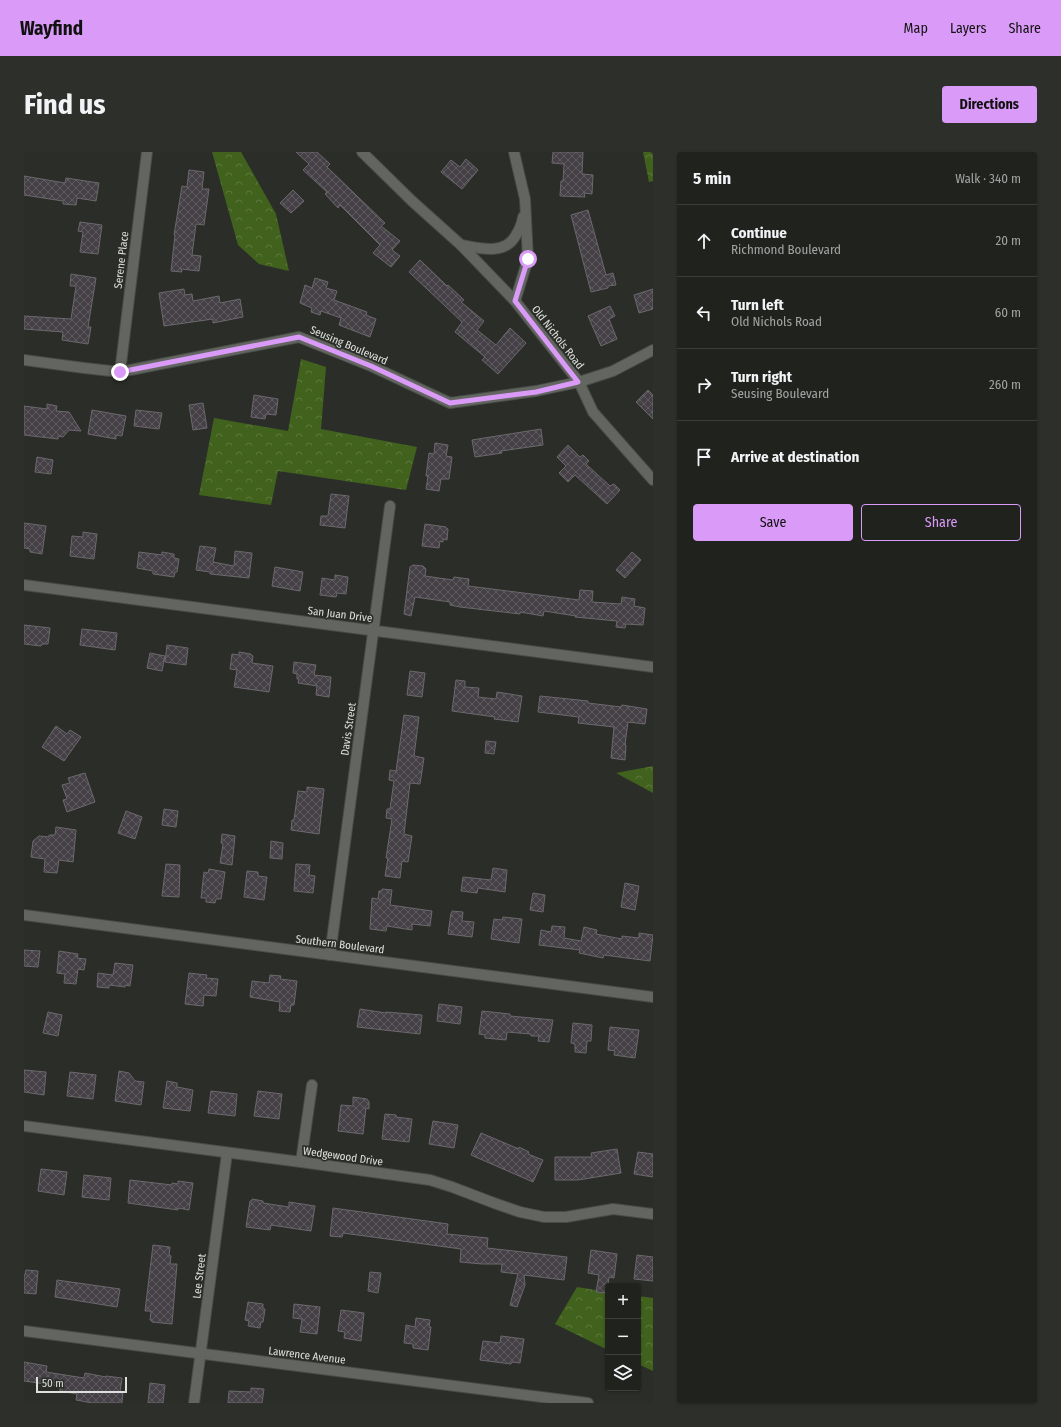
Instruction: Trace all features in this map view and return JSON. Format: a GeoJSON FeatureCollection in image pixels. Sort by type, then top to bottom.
{"type":"FeatureCollection","features":[{"type":"Feature","properties":{"kind":"street","name":"Serene Place"},"geometry":{"type":"LineString","coordinates":[[120,372],[147,152]]}},
{"type":"Feature","properties":{"kind":"street","name":"Old Nichols Road"},"geometry":{"type":"LineString","coordinates":[[362,152],[460,245],[515,301],[578,382],[593,412],[653,480]]}},
{"type":"Feature","properties":{"kind":"street"},"geometry":{"type":"LineString","coordinates":[[514,152],[525,199],[528,259],[515,301]]}},
{"type":"Feature","properties":{"kind":"street"},"geometry":{"type":"LineString","coordinates":[[460,245],[485,249],[501,248],[514,240],[522,224],[525,199]]}},
{"type":"Feature","properties":{"kind":"street","name":"Seusing Boulevard"},"geometry":{"type":"LineString","coordinates":[[24,360],[120,372],[299,337],[371,366],[450,403],[536,392],[578,382],[613,371],[653,350]]}},
{"type":"Feature","properties":{"kind":"street","name":"Davis Street"},"geometry":{"type":"LineString","coordinates":[[330,955],[390,506]]}},
{"type":"Feature","properties":{"kind":"street","name":"San Juan Drive"},"geometry":{"type":"LineString","coordinates":[[24,585],[653,667]]}},
{"type":"Feature","properties":{"kind":"street","name":"Southern Boulevard"},"geometry":{"type":"LineString","coordinates":[[24,915],[653,997]]}},
{"type":"Feature","properties":{"kind":"street"},"geometry":{"type":"LineString","coordinates":[[301,1162],[312,1085]]}},
{"type":"Feature","properties":{"kind":"street","name":"Wedgewood Drive"},"geometry":{"type":"LineString","coordinates":[[24,1126],[430,1180],[520,1212],[544,1217],[566,1217],[614,1209],[653,1214]]}},
{"type":"Feature","properties":{"kind":"street","name":"Lee Street"},"geometry":{"type":"LineString","coordinates":[[194,1403],[227,1153]]}},
{"type":"Feature","properties":{"kind":"street","name":"Lawrence Avenue"},"geometry":{"type":"LineString","coordinates":[[24,1331],[588,1403]]}},
{"type":"Feature","properties":{"kind":"green space"},"geometry":{"type":"Polygon","coordinates":[[[212,152],[241,152],[276,214],[289,271],[259,264],[238,245],[212,152]]]}},
{"type":"Feature","properties":{"kind":"green space"},"geometry":{"type":"Polygon","coordinates":[[[643,152],[653,152],[653,181],[649,182],[643,152]]]}},
{"type":"Feature","properties":{"kind":"green space"},"geometry":{"type":"Polygon","coordinates":[[[301,359],[326,367],[321,429],[417,447],[406,490],[278,471],[271,505],[199,495],[214,418],[288,431],[301,359]]]}},
{"type":"Feature","properties":{"kind":"green space"},"geometry":{"type":"Polygon","coordinates":[[[653,766],[653,793],[616,773],[648,767],[653,766]]]}},
{"type":"Feature","properties":{"kind":"green space"},"geometry":{"type":"Polygon","coordinates":[[[577,1287],[605,1292],[605,1349],[555,1324],[577,1287]]]}},
{"type":"Feature","properties":{"kind":"green space"},"geometry":{"type":"Polygon","coordinates":[[[641,1296],[653,1298],[653,1371],[641,1365],[641,1296]]]}},
{"type":"Feature","properties":{"kind":"building"},"geometry":{"type":"Polygon","coordinates":[[[296,152],[317,152],[330,164],[327,167],[385,223],[381,226],[400,241],[392,250],[400,256],[391,267],[373,253],[380,245],[340,205],[338,208],[325,194],[327,192],[303,170],[309,164],[296,152]]]}},
{"type":"Feature","properties":{"kind":"building"},"geometry":{"type":"Polygon","coordinates":[[[553,152],[583,152],[582,174],[593,175],[592,194],[584,193],[585,197],[560,196],[564,164],[552,163],[553,152]]]}},
{"type":"Feature","properties":{"kind":"building"},"geometry":{"type":"Polygon","coordinates":[[[466,159],[478,170],[462,189],[441,172],[451,160],[460,167],[466,159]]]}},
{"type":"Feature","properties":{"kind":"building"},"geometry":{"type":"Polygon","coordinates":[[[189,170],[204,172],[202,189],[209,189],[204,225],[196,224],[192,255],[201,256],[199,271],[181,269],[182,272],[171,271],[174,235],[182,186],[187,187],[189,170]]]}},
{"type":"Feature","properties":{"kind":"building"},"geometry":{"type":"Polygon","coordinates":[[[24,176],[65,183],[66,178],[99,183],[96,201],[77,198],[76,205],[63,204],[63,201],[24,195],[24,176]]]}},
{"type":"Feature","properties":{"kind":"building"},"geometry":{"type":"Polygon","coordinates":[[[293,190],[304,201],[291,213],[280,203],[293,190]]]}},
{"type":"Feature","properties":{"kind":"building"},"geometry":{"type":"Polygon","coordinates":[[[588,210],[606,275],[613,273],[616,285],[591,292],[571,215],[588,210]]]}},
{"type":"Feature","properties":{"kind":"building"},"geometry":{"type":"Polygon","coordinates":[[[80,222],[102,225],[98,254],[80,252],[83,232],[78,231],[80,222]]]}},
{"type":"Feature","properties":{"kind":"building"},"geometry":{"type":"Polygon","coordinates":[[[420,260],[464,300],[461,302],[484,321],[477,330],[496,345],[510,328],[526,343],[498,374],[482,360],[485,357],[455,332],[462,322],[409,272],[420,260]]]}},
{"type":"Feature","properties":{"kind":"building"},"geometry":{"type":"Polygon","coordinates":[[[71,274],[96,278],[88,327],[91,327],[88,344],[62,340],[63,332],[24,329],[24,316],[71,319],[76,286],[70,286],[71,274]]]}},
{"type":"Feature","properties":{"kind":"building"},"geometry":{"type":"Polygon","coordinates":[[[315,278],[328,282],[326,288],[337,291],[334,300],[367,312],[366,315],[376,319],[370,337],[339,325],[341,318],[321,311],[320,315],[311,312],[312,308],[300,303],[305,285],[312,288],[315,278]]]}},
{"type":"Feature","properties":{"kind":"building"},"geometry":{"type":"Polygon","coordinates":[[[184,289],[185,295],[192,294],[193,301],[219,296],[220,303],[240,299],[243,317],[213,323],[213,319],[164,326],[159,293],[184,289]]]}},
{"type":"Feature","properties":{"kind":"building"},"geometry":{"type":"Polygon","coordinates":[[[653,289],[653,309],[639,313],[634,295],[653,289]]]}},
{"type":"Feature","properties":{"kind":"building"},"geometry":{"type":"Polygon","coordinates":[[[610,306],[615,316],[609,319],[617,339],[601,346],[588,316],[610,306]]]}},
{"type":"Feature","properties":{"kind":"building"},"geometry":{"type":"Polygon","coordinates":[[[648,390],[653,395],[653,419],[636,402],[648,390]]]}},
{"type":"Feature","properties":{"kind":"building"},"geometry":{"type":"Polygon","coordinates":[[[254,395],[278,399],[276,415],[266,414],[265,419],[251,417],[254,395]]]}},
{"type":"Feature","properties":{"kind":"building"},"geometry":{"type":"Polygon","coordinates":[[[203,403],[207,428],[193,430],[189,405],[203,403]]]}},
{"type":"Feature","properties":{"kind":"building"},"geometry":{"type":"Polygon","coordinates":[[[47,404],[57,406],[56,411],[69,412],[81,431],[69,430],[63,437],[58,436],[58,439],[24,435],[24,406],[47,409],[47,404]]]}},
{"type":"Feature","properties":{"kind":"building"},"geometry":{"type":"Polygon","coordinates":[[[92,410],[126,416],[122,436],[116,435],[116,439],[88,434],[92,410]]]}},
{"type":"Feature","properties":{"kind":"building"},"geometry":{"type":"Polygon","coordinates":[[[136,410],[162,413],[159,429],[134,426],[136,410]]]}},
{"type":"Feature","properties":{"kind":"building"},"geometry":{"type":"Polygon","coordinates":[[[541,429],[543,445],[501,451],[502,453],[475,457],[472,440],[541,429]]]}},
{"type":"Feature","properties":{"kind":"building"},"geometry":{"type":"Polygon","coordinates":[[[435,443],[448,445],[446,456],[452,457],[449,479],[441,479],[439,491],[426,489],[429,453],[434,454],[435,443]]]}},
{"type":"Feature","properties":{"kind":"building"},"geometry":{"type":"Polygon","coordinates":[[[568,445],[580,457],[583,455],[589,461],[586,464],[610,486],[614,484],[620,490],[607,504],[575,475],[568,482],[559,473],[566,466],[557,457],[568,445]]]}},
{"type":"Feature","properties":{"kind":"building"},"geometry":{"type":"Polygon","coordinates":[[[37,457],[53,460],[51,474],[35,472],[37,457]]]}},
{"type":"Feature","properties":{"kind":"building"},"geometry":{"type":"Polygon","coordinates":[[[331,494],[349,496],[345,528],[320,525],[321,516],[328,516],[331,494]]]}},
{"type":"Feature","properties":{"kind":"building"},"geometry":{"type":"Polygon","coordinates":[[[24,523],[46,526],[42,554],[30,552],[30,549],[24,548],[24,523]]]}},
{"type":"Feature","properties":{"kind":"building"},"geometry":{"type":"Polygon","coordinates":[[[425,524],[446,527],[448,529],[447,540],[443,539],[443,542],[440,541],[439,548],[422,546],[425,524]]]}},
{"type":"Feature","properties":{"kind":"building"},"geometry":{"type":"Polygon","coordinates":[[[83,532],[97,534],[94,559],[70,556],[72,536],[83,537],[83,532]]]}},
{"type":"Feature","properties":{"kind":"building"},"geometry":{"type":"Polygon","coordinates":[[[200,546],[216,548],[213,562],[234,566],[235,551],[252,553],[249,578],[210,574],[210,572],[196,570],[200,546]]]}},
{"type":"Feature","properties":{"kind":"building"},"geometry":{"type":"Polygon","coordinates":[[[139,552],[162,555],[162,552],[174,554],[174,558],[179,559],[177,572],[175,572],[174,577],[153,574],[153,571],[137,568],[139,552]]]}},
{"type":"Feature","properties":{"kind":"building"},"geometry":{"type":"Polygon","coordinates":[[[632,552],[641,560],[625,578],[616,570],[632,552]]]}},
{"type":"Feature","properties":{"kind":"building"},"geometry":{"type":"Polygon","coordinates":[[[413,565],[423,566],[426,569],[425,576],[453,580],[454,577],[469,579],[468,586],[579,600],[580,590],[593,591],[592,602],[621,604],[622,597],[635,599],[634,606],[645,608],[643,625],[626,624],[625,628],[616,627],[617,621],[575,617],[576,616],[544,611],[543,616],[520,612],[520,614],[460,607],[450,605],[450,602],[415,597],[411,616],[404,614],[410,567],[413,565]]]}},
{"type":"Feature","properties":{"kind":"building"},"geometry":{"type":"Polygon","coordinates":[[[275,567],[303,572],[300,591],[272,586],[275,567]]]}},
{"type":"Feature","properties":{"kind":"building"},"geometry":{"type":"Polygon","coordinates":[[[335,575],[348,577],[346,594],[337,593],[336,597],[320,595],[322,578],[335,580],[335,575]]]}},
{"type":"Feature","properties":{"kind":"building"},"geometry":{"type":"Polygon","coordinates":[[[24,625],[50,628],[48,644],[42,644],[41,646],[24,644],[24,625]]]}},
{"type":"Feature","properties":{"kind":"building"},"geometry":{"type":"Polygon","coordinates":[[[82,629],[117,633],[115,650],[80,645],[82,629]]]}},
{"type":"Feature","properties":{"kind":"building"},"geometry":{"type":"Polygon","coordinates":[[[167,645],[188,648],[186,665],[165,662],[167,645]]]}},
{"type":"Feature","properties":{"kind":"building"},"geometry":{"type":"Polygon","coordinates":[[[239,652],[251,654],[253,656],[252,663],[273,666],[269,692],[234,687],[237,670],[230,669],[232,654],[239,655],[239,652]]]}},
{"type":"Feature","properties":{"kind":"building"},"geometry":{"type":"Polygon","coordinates":[[[150,653],[165,656],[162,671],[147,668],[150,653]]]}},
{"type":"Feature","properties":{"kind":"building"},"geometry":{"type":"Polygon","coordinates":[[[294,662],[316,665],[314,675],[331,677],[329,697],[316,695],[317,686],[298,683],[299,679],[297,679],[297,674],[293,673],[294,662]]]}},
{"type":"Feature","properties":{"kind":"building"},"geometry":{"type":"Polygon","coordinates":[[[410,671],[425,673],[422,697],[407,695],[410,671]]]}},
{"type":"Feature","properties":{"kind":"building"},"geometry":{"type":"Polygon","coordinates":[[[456,680],[465,681],[465,687],[479,688],[478,697],[496,699],[497,692],[522,696],[518,722],[452,711],[456,680]]]}},
{"type":"Feature","properties":{"kind":"building"},"geometry":{"type":"Polygon","coordinates":[[[540,696],[647,709],[645,724],[628,722],[625,760],[611,758],[614,727],[578,723],[579,717],[538,712],[540,696]]]}},
{"type":"Feature","properties":{"kind":"building"},"geometry":{"type":"Polygon","coordinates":[[[404,715],[419,717],[414,756],[424,758],[420,784],[410,783],[404,834],[412,836],[408,862],[402,861],[400,878],[385,876],[388,858],[386,858],[392,819],[386,818],[387,809],[390,809],[394,781],[389,780],[390,770],[396,771],[404,715]]]}},
{"type":"Feature","properties":{"kind":"building"},"geometry":{"type":"Polygon","coordinates":[[[56,726],[67,734],[70,730],[81,737],[64,761],[42,747],[56,726]]]}},
{"type":"Feature","properties":{"kind":"building"},"geometry":{"type":"Polygon","coordinates":[[[486,741],[496,742],[494,754],[485,753],[486,741]]]}},
{"type":"Feature","properties":{"kind":"building"},"geometry":{"type":"Polygon","coordinates":[[[85,773],[95,802],[67,812],[63,800],[67,799],[62,785],[70,783],[68,778],[85,773]]]}},
{"type":"Feature","properties":{"kind":"building"},"geometry":{"type":"Polygon","coordinates":[[[307,787],[324,789],[319,834],[291,830],[298,791],[307,792],[307,787]]]}},
{"type":"Feature","properties":{"kind":"building"},"geometry":{"type":"Polygon","coordinates":[[[164,809],[178,811],[176,827],[162,825],[164,809]]]}},
{"type":"Feature","properties":{"kind":"building"},"geometry":{"type":"Polygon","coordinates":[[[126,811],[142,817],[135,839],[118,833],[126,811]]]}},
{"type":"Feature","properties":{"kind":"building"},"geometry":{"type":"Polygon","coordinates":[[[56,827],[76,830],[73,862],[59,860],[57,873],[44,872],[45,859],[31,857],[33,841],[39,836],[49,837],[49,835],[55,835],[56,827]]]}},
{"type":"Feature","properties":{"kind":"building"},"geometry":{"type":"Polygon","coordinates":[[[222,834],[235,836],[232,865],[220,863],[223,844],[221,843],[222,834]]]}},
{"type":"Feature","properties":{"kind":"building"},"geometry":{"type":"Polygon","coordinates":[[[271,841],[283,843],[282,859],[270,858],[271,841]]]}},
{"type":"Feature","properties":{"kind":"building"},"geometry":{"type":"Polygon","coordinates":[[[166,864],[180,865],[179,897],[162,896],[166,864]]]}},
{"type":"Feature","properties":{"kind":"building"},"geometry":{"type":"Polygon","coordinates":[[[296,864],[310,865],[309,875],[315,876],[313,893],[294,891],[296,864]]]}},
{"type":"Feature","properties":{"kind":"building"},"geometry":{"type":"Polygon","coordinates":[[[493,868],[507,870],[505,892],[478,888],[477,893],[461,891],[463,877],[491,880],[493,868]]]}},
{"type":"Feature","properties":{"kind":"building"},"geometry":{"type":"Polygon","coordinates":[[[209,869],[225,872],[221,899],[216,899],[215,903],[206,902],[206,898],[201,898],[204,872],[208,873],[209,869]]]}},
{"type":"Feature","properties":{"kind":"building"},"geometry":{"type":"Polygon","coordinates":[[[247,871],[258,872],[258,876],[267,877],[264,900],[244,897],[247,871]]]}},
{"type":"Feature","properties":{"kind":"building"},"geometry":{"type":"Polygon","coordinates":[[[625,883],[639,886],[635,910],[621,907],[625,883]]]}},
{"type":"Feature","properties":{"kind":"building"},"geometry":{"type":"Polygon","coordinates":[[[382,889],[392,890],[390,905],[432,911],[430,926],[412,924],[412,930],[387,926],[386,931],[370,929],[372,898],[378,899],[379,891],[382,891],[382,889]]]}},
{"type":"Feature","properties":{"kind":"building"},"geometry":{"type":"Polygon","coordinates":[[[533,893],[545,895],[543,912],[530,910],[533,893]]]}},
{"type":"Feature","properties":{"kind":"building"},"geometry":{"type":"Polygon","coordinates":[[[452,911],[463,912],[462,921],[474,922],[472,937],[448,934],[452,911]]]}},
{"type":"Feature","properties":{"kind":"building"},"geometry":{"type":"Polygon","coordinates":[[[503,917],[522,919],[519,943],[491,939],[494,919],[502,920],[503,917]]]}},
{"type":"Feature","properties":{"kind":"building"},"geometry":{"type":"Polygon","coordinates":[[[552,926],[565,927],[564,938],[581,941],[584,927],[597,930],[596,934],[622,939],[622,936],[639,938],[639,933],[653,935],[650,961],[604,955],[603,958],[579,953],[580,950],[539,945],[541,930],[551,932],[552,926]]]}},
{"type":"Feature","properties":{"kind":"building"},"geometry":{"type":"Polygon","coordinates":[[[24,950],[40,951],[38,967],[24,966],[24,950]]]}},
{"type":"Feature","properties":{"kind":"building"},"geometry":{"type":"Polygon","coordinates":[[[59,951],[78,954],[77,958],[86,959],[84,970],[78,969],[76,984],[64,983],[65,974],[57,973],[59,951]]]}},
{"type":"Feature","properties":{"kind":"building"},"geometry":{"type":"Polygon","coordinates":[[[115,963],[133,965],[130,986],[125,985],[125,987],[109,985],[109,988],[97,987],[98,973],[113,975],[115,963]]]}},
{"type":"Feature","properties":{"kind":"building"},"geometry":{"type":"Polygon","coordinates":[[[189,973],[207,975],[206,978],[218,979],[216,996],[204,995],[203,1006],[185,1004],[189,973]]]}},
{"type":"Feature","properties":{"kind":"building"},"geometry":{"type":"Polygon","coordinates":[[[270,975],[281,976],[280,979],[297,981],[294,1005],[291,1005],[290,1012],[279,1011],[280,1002],[250,997],[252,981],[269,983],[270,975]]]}},
{"type":"Feature","properties":{"kind":"building"},"geometry":{"type":"Polygon","coordinates":[[[439,1004],[462,1007],[460,1024],[437,1021],[439,1004]]]}},
{"type":"Feature","properties":{"kind":"building"},"geometry":{"type":"Polygon","coordinates":[[[360,1009],[386,1013],[422,1015],[420,1034],[357,1027],[360,1009]]]}},
{"type":"Feature","properties":{"kind":"building"},"geometry":{"type":"Polygon","coordinates":[[[482,1011],[510,1014],[510,1016],[553,1020],[549,1042],[538,1041],[539,1036],[531,1036],[531,1034],[507,1032],[506,1040],[485,1038],[485,1035],[479,1034],[482,1011]]]}},
{"type":"Feature","properties":{"kind":"building"},"geometry":{"type":"Polygon","coordinates":[[[48,1012],[62,1015],[58,1036],[43,1033],[48,1012]]]}},
{"type":"Feature","properties":{"kind":"building"},"geometry":{"type":"Polygon","coordinates":[[[573,1023],[592,1025],[591,1041],[587,1041],[586,1053],[575,1052],[575,1044],[571,1043],[573,1023]]]}},
{"type":"Feature","properties":{"kind":"building"},"geometry":{"type":"Polygon","coordinates":[[[610,1027],[639,1030],[635,1058],[614,1055],[615,1051],[608,1050],[610,1027]]]}},
{"type":"Feature","properties":{"kind":"building"},"geometry":{"type":"Polygon","coordinates":[[[24,1070],[46,1072],[44,1095],[24,1092],[24,1070]]]}},
{"type":"Feature","properties":{"kind":"building"},"geometry":{"type":"Polygon","coordinates":[[[119,1071],[129,1073],[135,1081],[144,1082],[141,1105],[115,1101],[119,1071]]]}},
{"type":"Feature","properties":{"kind":"building"},"geometry":{"type":"Polygon","coordinates":[[[70,1072],[96,1075],[93,1099],[67,1096],[70,1072]]]}},
{"type":"Feature","properties":{"kind":"building"},"geometry":{"type":"Polygon","coordinates":[[[167,1081],[177,1083],[177,1087],[193,1090],[190,1111],[163,1108],[167,1081]]]}},
{"type":"Feature","properties":{"kind":"building"},"geometry":{"type":"Polygon","coordinates":[[[211,1091],[237,1094],[235,1116],[208,1113],[211,1091]]]}},
{"type":"Feature","properties":{"kind":"building"},"geometry":{"type":"Polygon","coordinates":[[[258,1091],[282,1094],[279,1119],[254,1116],[258,1091]]]}},
{"type":"Feature","properties":{"kind":"building"},"geometry":{"type":"Polygon","coordinates":[[[353,1097],[367,1099],[369,1102],[369,1109],[366,1108],[363,1134],[338,1131],[341,1105],[353,1106],[353,1097]]]}},
{"type":"Feature","properties":{"kind":"building"},"geometry":{"type":"Polygon","coordinates":[[[385,1114],[412,1119],[409,1142],[382,1139],[385,1114]]]}},
{"type":"Feature","properties":{"kind":"building"},"geometry":{"type":"Polygon","coordinates":[[[433,1121],[458,1125],[454,1148],[429,1144],[433,1121]]]}},
{"type":"Feature","properties":{"kind":"building"},"geometry":{"type":"Polygon","coordinates":[[[481,1133],[519,1149],[519,1147],[529,1152],[528,1154],[543,1160],[533,1182],[471,1155],[481,1133]]]}},
{"type":"Feature","properties":{"kind":"building"},"geometry":{"type":"Polygon","coordinates":[[[617,1149],[621,1173],[578,1180],[555,1180],[555,1157],[592,1157],[591,1153],[617,1149]]]}},
{"type":"Feature","properties":{"kind":"building"},"geometry":{"type":"Polygon","coordinates":[[[638,1152],[653,1154],[653,1177],[634,1174],[638,1152]]]}},
{"type":"Feature","properties":{"kind":"building"},"geometry":{"type":"Polygon","coordinates":[[[41,1169],[67,1172],[64,1195],[38,1191],[41,1169]]]}},
{"type":"Feature","properties":{"kind":"building"},"geometry":{"type":"Polygon","coordinates":[[[84,1175],[111,1178],[109,1200],[82,1197],[84,1175]]]}},
{"type":"Feature","properties":{"kind":"building"},"geometry":{"type":"Polygon","coordinates":[[[130,1180],[172,1185],[172,1183],[178,1184],[178,1181],[193,1183],[189,1210],[178,1208],[178,1210],[128,1203],[130,1180]]]}},
{"type":"Feature","properties":{"kind":"building"},"geometry":{"type":"Polygon","coordinates":[[[252,1199],[263,1201],[263,1203],[289,1207],[289,1202],[315,1206],[311,1231],[271,1225],[270,1230],[246,1227],[250,1201],[252,1201],[252,1199]]]}},
{"type":"Feature","properties":{"kind":"building"},"geometry":{"type":"Polygon","coordinates":[[[333,1208],[448,1224],[447,1234],[488,1238],[487,1248],[567,1257],[564,1280],[524,1275],[525,1285],[517,1307],[510,1305],[518,1274],[501,1272],[502,1264],[460,1262],[461,1249],[343,1233],[342,1237],[330,1236],[333,1208]]]}},
{"type":"Feature","properties":{"kind":"building"},"geometry":{"type":"Polygon","coordinates":[[[153,1245],[170,1247],[170,1264],[177,1264],[172,1324],[152,1322],[150,1320],[151,1311],[145,1311],[153,1245]]]}},
{"type":"Feature","properties":{"kind":"building"},"geometry":{"type":"Polygon","coordinates":[[[591,1250],[617,1254],[614,1278],[609,1277],[608,1283],[605,1283],[605,1293],[596,1292],[599,1275],[588,1273],[591,1250]]]}},
{"type":"Feature","properties":{"kind":"building"},"geometry":{"type":"Polygon","coordinates":[[[637,1255],[653,1257],[653,1281],[634,1279],[637,1255]]]}},
{"type":"Feature","properties":{"kind":"building"},"geometry":{"type":"Polygon","coordinates":[[[26,1270],[38,1271],[36,1294],[24,1293],[24,1275],[26,1270]]]}},
{"type":"Feature","properties":{"kind":"building"},"geometry":{"type":"Polygon","coordinates":[[[370,1272],[381,1273],[378,1293],[368,1291],[370,1272]]]}},
{"type":"Feature","properties":{"kind":"building"},"geometry":{"type":"Polygon","coordinates":[[[57,1280],[120,1289],[117,1307],[55,1297],[57,1280]]]}},
{"type":"Feature","properties":{"kind":"building"},"geometry":{"type":"Polygon","coordinates":[[[248,1302],[263,1304],[263,1309],[265,1309],[263,1322],[261,1322],[260,1328],[248,1326],[249,1321],[245,1320],[248,1302]]]}},
{"type":"Feature","properties":{"kind":"building"},"geometry":{"type":"Polygon","coordinates":[[[294,1304],[320,1307],[317,1334],[300,1332],[302,1319],[293,1318],[294,1304]]]}},
{"type":"Feature","properties":{"kind":"building"},"geometry":{"type":"Polygon","coordinates":[[[341,1310],[364,1313],[361,1341],[344,1338],[345,1332],[338,1331],[341,1310]]]}},
{"type":"Feature","properties":{"kind":"building"},"geometry":{"type":"Polygon","coordinates":[[[416,1318],[430,1320],[429,1327],[431,1327],[428,1350],[413,1348],[413,1344],[404,1343],[406,1325],[415,1327],[416,1318]]]}},
{"type":"Feature","properties":{"kind":"building"},"geometry":{"type":"Polygon","coordinates":[[[501,1336],[524,1339],[520,1363],[512,1362],[511,1364],[480,1360],[483,1341],[500,1343],[501,1336]]]}},
{"type":"Feature","properties":{"kind":"building"},"geometry":{"type":"Polygon","coordinates":[[[24,1362],[47,1366],[46,1372],[84,1378],[85,1373],[122,1378],[120,1392],[123,1392],[122,1403],[92,1403],[76,1400],[77,1394],[60,1391],[60,1386],[24,1381],[24,1362]]]}},
{"type":"Feature","properties":{"kind":"building"},"geometry":{"type":"Polygon","coordinates":[[[150,1383],[165,1385],[163,1403],[148,1403],[150,1383]]]}},
{"type":"Feature","properties":{"kind":"building"},"geometry":{"type":"Polygon","coordinates":[[[251,1388],[264,1389],[262,1403],[228,1403],[229,1391],[251,1392],[251,1388]]]}},
{"type":"Feature","properties":{"kind":"route"},"geometry":{"type":"LineString","coordinates":[[120,372],[299,337],[371,366],[450,403],[536,392],[578,382],[515,301],[528,259]]}}]}
